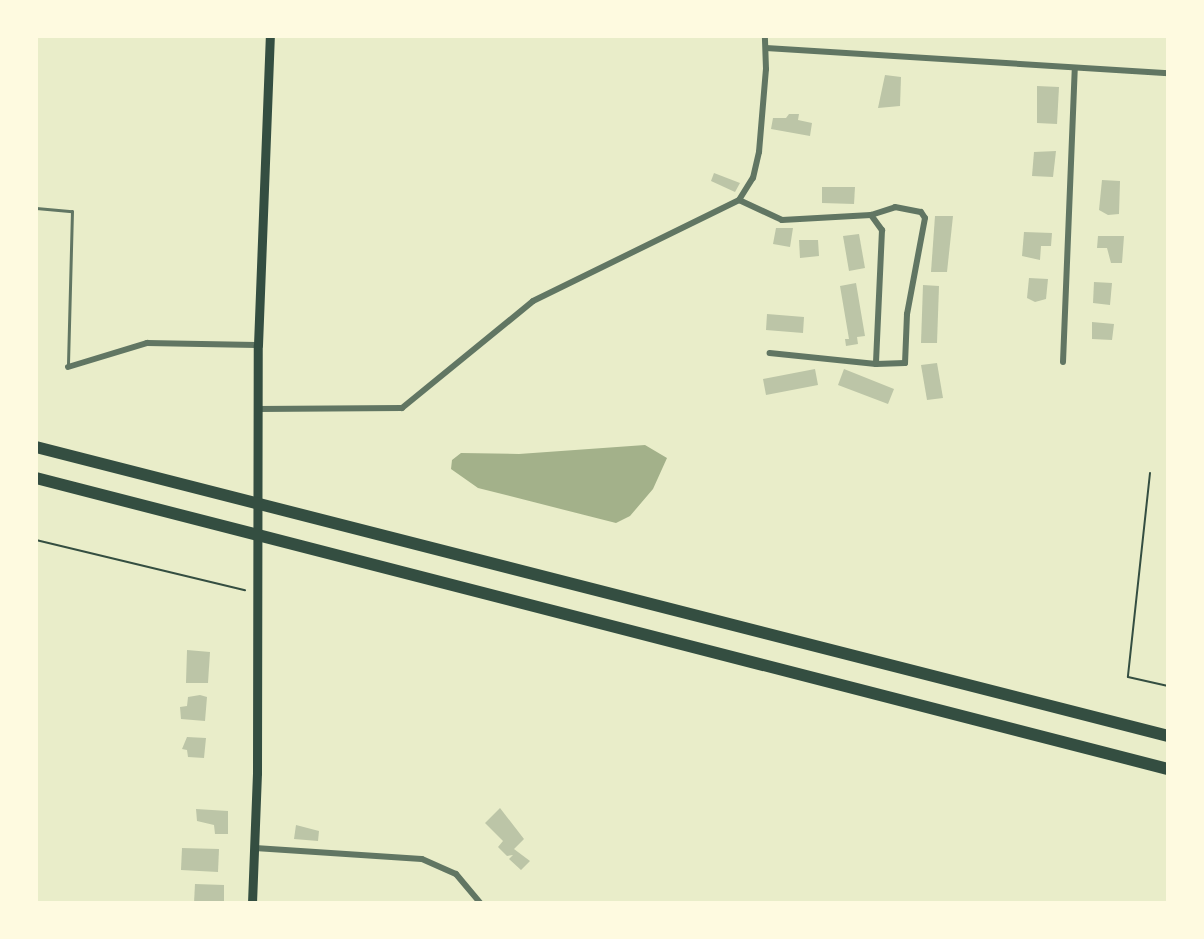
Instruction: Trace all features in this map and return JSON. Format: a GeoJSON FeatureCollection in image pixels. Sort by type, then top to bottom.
{"type":"FeatureCollection","features":[{"type":"Feature","properties":{"kind":"highway"},"geometry":{"type":"LineString","coordinates":[[36,447],[1168,736]]}},
{"type":"Feature","properties":{"kind":"highway"},"geometry":{"type":"LineString","coordinates":[[36,478],[1168,769]]}},
{"type":"Feature","properties":{"kind":"main road"},"geometry":{"type":"LineString","coordinates":[[252,903],[258,594],[258,345],[270,36]]}},
{"type":"Feature","properties":{"kind":"street"},"geometry":{"type":"LineString","coordinates":[[258,409],[402,408],[533,301],[739,200],[753,178],[756,165],[765,36]]}},
{"type":"Feature","properties":{"kind":"street"},"geometry":{"type":"LineString","coordinates":[[766,48],[1168,73]]}},
{"type":"Feature","properties":{"kind":"street"},"geometry":{"type":"LineString","coordinates":[[1063,362],[1075,69]]}},
{"type":"Feature","properties":{"kind":"street"},"geometry":{"type":"LineString","coordinates":[[739,200],[782,220],[871,215],[895,207],[921,212],[925,218],[907,314],[905,363],[876,364],[770,353]]}},
{"type":"Feature","properties":{"kind":"street"},"geometry":{"type":"LineString","coordinates":[[871,215],[882,230],[876,364]]}},
{"type":"Feature","properties":{"kind":"street"},"geometry":{"type":"LineString","coordinates":[[68,367],[147,343],[258,345]]}},
{"type":"Feature","properties":{"kind":"street"},"geometry":{"type":"LineString","coordinates":[[255,848],[422,859],[456,874],[480,903]]}},
{"type":"Feature","properties":{"kind":"lane"},"geometry":{"type":"LineString","coordinates":[[36,208],[72,211],[68,367]]}},
{"type":"Feature","properties":{"kind":"path"},"geometry":{"type":"LineString","coordinates":[[1150,473],[1128,677],[1168,686]]}},
{"type":"Feature","properties":{"kind":"path"},"geometry":{"type":"LineString","coordinates":[[36,540],[258,594]]}},
{"type":"Feature","properties":{"kind":"shaded area"},"geometry":{"type":"Polygon","coordinates":[[[645,445],[667,458],[653,489],[630,516],[616,523],[478,488],[451,469],[452,460],[461,453],[519,454],[645,445]]]}},
{"type":"Feature","properties":{"kind":"building"},"geometry":{"type":"Polygon","coordinates":[[[885,75],[901,77],[900,106],[878,108],[885,75]]]}},
{"type":"Feature","properties":{"kind":"building"},"geometry":{"type":"Polygon","coordinates":[[[1037,86],[1059,87],[1057,124],[1037,123],[1037,86]]]}},
{"type":"Feature","properties":{"kind":"building"},"geometry":{"type":"Polygon","coordinates":[[[789,114],[799,114],[798,120],[812,123],[810,136],[771,129],[773,118],[786,118],[789,114]]]}},
{"type":"Feature","properties":{"kind":"building"},"geometry":{"type":"Polygon","coordinates":[[[1056,151],[1053,177],[1032,176],[1034,152],[1056,151]]]}},
{"type":"Feature","properties":{"kind":"building"},"geometry":{"type":"Polygon","coordinates":[[[714,173],[740,183],[735,192],[711,181],[714,173]]]}},
{"type":"Feature","properties":{"kind":"building"},"geometry":{"type":"Polygon","coordinates":[[[1102,180],[1120,181],[1119,214],[1108,215],[1099,210],[1102,180]]]}},
{"type":"Feature","properties":{"kind":"building"},"geometry":{"type":"Polygon","coordinates":[[[822,187],[855,187],[854,204],[822,203],[822,187]]]}},
{"type":"Feature","properties":{"kind":"building"},"geometry":{"type":"Polygon","coordinates":[[[935,216],[953,216],[947,272],[931,272],[935,216]]]}},
{"type":"Feature","properties":{"kind":"building"},"geometry":{"type":"Polygon","coordinates":[[[776,228],[793,228],[790,247],[773,244],[776,228]]]}},
{"type":"Feature","properties":{"kind":"building"},"geometry":{"type":"Polygon","coordinates":[[[1024,232],[1052,233],[1051,246],[1041,246],[1040,260],[1022,256],[1024,232]]]}},
{"type":"Feature","properties":{"kind":"building"},"geometry":{"type":"Polygon","coordinates":[[[859,234],[865,268],[849,271],[843,236],[859,234]]]}},
{"type":"Feature","properties":{"kind":"building"},"geometry":{"type":"Polygon","coordinates":[[[1098,236],[1124,236],[1122,263],[1111,263],[1107,248],[1097,248],[1098,236]]]}},
{"type":"Feature","properties":{"kind":"building"},"geometry":{"type":"Polygon","coordinates":[[[799,240],[818,240],[819,256],[800,258],[799,240]]]}},
{"type":"Feature","properties":{"kind":"building"},"geometry":{"type":"Polygon","coordinates":[[[1029,278],[1048,279],[1046,299],[1035,302],[1027,298],[1029,278]]]}},
{"type":"Feature","properties":{"kind":"building"},"geometry":{"type":"Polygon","coordinates":[[[1094,282],[1112,283],[1110,305],[1093,303],[1094,282]]]}},
{"type":"Feature","properties":{"kind":"building"},"geometry":{"type":"Polygon","coordinates":[[[856,283],[865,336],[857,337],[858,344],[846,346],[845,339],[849,339],[840,286],[856,283]]]}},
{"type":"Feature","properties":{"kind":"building"},"geometry":{"type":"Polygon","coordinates":[[[923,285],[939,286],[937,343],[921,343],[923,285]]]}},
{"type":"Feature","properties":{"kind":"building"},"geometry":{"type":"Polygon","coordinates":[[[767,314],[804,317],[803,333],[766,330],[767,314]]]}},
{"type":"Feature","properties":{"kind":"building"},"geometry":{"type":"Polygon","coordinates":[[[1092,322],[1114,324],[1112,340],[1092,339],[1092,322]]]}},
{"type":"Feature","properties":{"kind":"building"},"geometry":{"type":"Polygon","coordinates":[[[937,363],[943,398],[927,400],[921,365],[937,363]]]}},
{"type":"Feature","properties":{"kind":"building"},"geometry":{"type":"Polygon","coordinates":[[[815,369],[818,385],[766,395],[763,379],[815,369]]]}},
{"type":"Feature","properties":{"kind":"building"},"geometry":{"type":"Polygon","coordinates":[[[844,369],[894,389],[888,404],[838,385],[844,369]]]}},
{"type":"Feature","properties":{"kind":"building"},"geometry":{"type":"Polygon","coordinates":[[[187,650],[210,652],[208,683],[186,683],[187,650]]]}},
{"type":"Feature","properties":{"kind":"building"},"geometry":{"type":"Polygon","coordinates":[[[188,697],[207,697],[205,721],[181,719],[180,707],[187,706],[188,697]]]}},
{"type":"Feature","properties":{"kind":"building"},"geometry":{"type":"Polygon","coordinates":[[[187,737],[206,738],[204,758],[188,757],[187,750],[182,749],[187,737]]]}},
{"type":"Feature","properties":{"kind":"building"},"geometry":{"type":"Polygon","coordinates":[[[500,808],[524,839],[514,849],[530,861],[521,870],[509,859],[513,855],[507,856],[498,847],[503,841],[485,823],[500,808]]]}},
{"type":"Feature","properties":{"kind":"building"},"geometry":{"type":"Polygon","coordinates":[[[196,809],[228,811],[228,834],[215,834],[214,825],[197,821],[196,809]]]}},
{"type":"Feature","properties":{"kind":"building"},"geometry":{"type":"Polygon","coordinates":[[[296,825],[319,831],[318,841],[294,839],[296,825]]]}},
{"type":"Feature","properties":{"kind":"building"},"geometry":{"type":"Polygon","coordinates":[[[182,848],[219,849],[218,872],[181,870],[182,848]]]}},
{"type":"Feature","properties":{"kind":"building"},"geometry":{"type":"Polygon","coordinates":[[[195,884],[224,885],[224,902],[194,903],[195,884]]]}}]}
